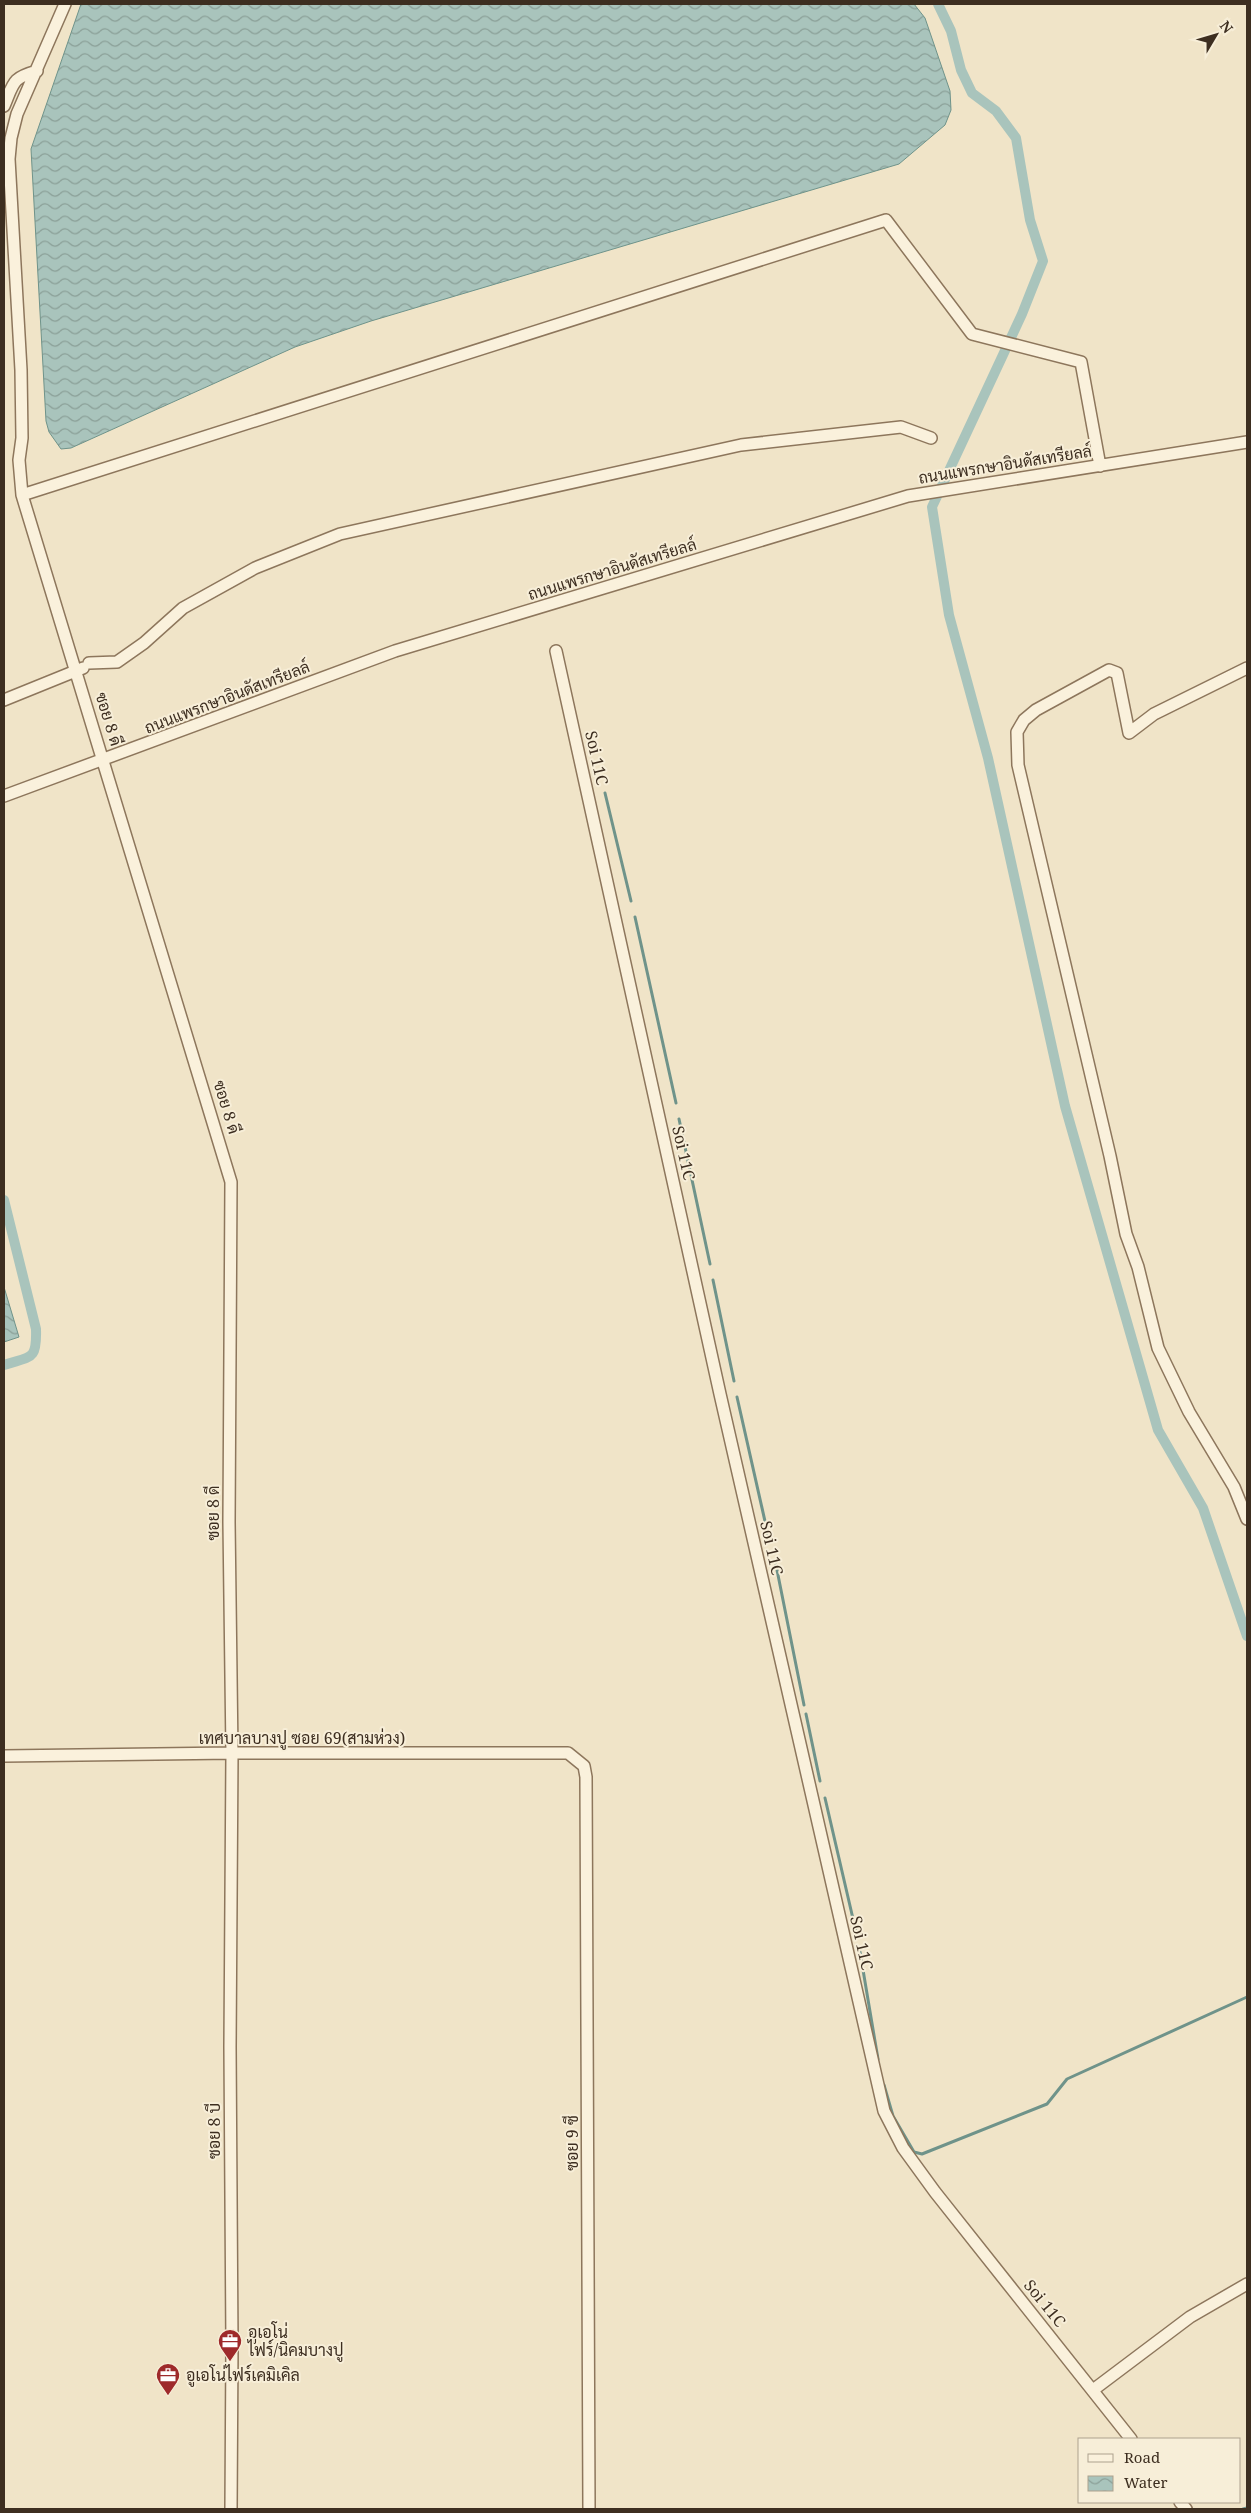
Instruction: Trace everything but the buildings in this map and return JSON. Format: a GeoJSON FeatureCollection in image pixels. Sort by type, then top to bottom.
{"type":"FeatureCollection","features":[{"type":"Feature","properties":{"kind":"street","name":"ซอย 8 ดี"},"geometry":{"type":"LineString","coordinates":[[65,4],[17,114],[11,138],[9,159],[22,370],[22,438],[19,460],[22,495],[83,668],[104,760],[231,1182],[229,1522],[232,1753]]}},
{"type":"Feature","properties":{"kind":"street"},"geometry":{"type":"LineString","coordinates":[[4,106],[14,81],[20,75],[37,71]]}},
{"type":"Feature","properties":{"kind":"street"},"geometry":{"type":"LineString","coordinates":[[22,495],[886,220],[972,334],[987,340],[1081,362],[1100,466]]}},
{"type":"Feature","properties":{"kind":"street"},"geometry":{"type":"LineString","coordinates":[[4,700],[83,668],[117,662],[144,642],[183,608],[256,568],[340,534],[741,445],[901,427],[931,438]]}},
{"type":"Feature","properties":{"kind":"street","name":"ถนนแพรกษาอินดัสเทรียลล์"},"geometry":{"type":"LineString","coordinates":[[4,796],[395,651],[916,494],[1247,442]]}},
{"type":"Feature","properties":{"kind":"street","name":"Soi 11C"},"geometry":{"type":"LineString","coordinates":[[556,651],[720,1394],[884,2111],[903,2148],[935,2192],[1130,2438]]}},
{"type":"Feature","properties":{"kind":"street"},"geometry":{"type":"LineString","coordinates":[[1247,668],[1154,714],[1129,733],[1117,673],[1108,670],[1036,710],[1024,720],[1017,732],[1018,766],[1110,1156],[1126,1234],[1138,1267],[1158,1348],[1189,1412],[1234,1488],[1247,1519]]}},
{"type":"Feature","properties":{"kind":"street","name":"เทศบาลบางปู ซอย 69(สามห่วง)"},"geometry":{"type":"LineString","coordinates":[[4,1756],[232,1753],[568,1754],[584,1766],[586,1777]]}},
{"type":"Feature","properties":{"kind":"street","name":"ซอย 8 บี"},"geometry":{"type":"LineString","coordinates":[[231,2509],[230,2029],[232,1753]]}},
{"type":"Feature","properties":{"kind":"street","name":"ซอย 9 ซี"},"geometry":{"type":"LineString","coordinates":[[586,1777],[589,2509]]}},
{"type":"Feature","properties":{"kind":"street"},"geometry":{"type":"LineString","coordinates":[[1093,2390],[1190,2317],[1247,2284]]}},
{"type":"Feature","properties":{"kind":"water"},"geometry":{"type":"Polygon","coordinates":[[[81,4],[914,4],[925,18],[950,91],[951,110],[945,125],[899,164],[371,321],[295,347],[71,448],[61,449],[49,432],[46,421],[31,149],[81,4]]]}},
{"type":"Feature","properties":{"kind":"water"},"geometry":{"type":"Polygon","coordinates":[[[4,1287],[19,1337],[4,1342],[4,1287]]]}},
{"type":"Feature","properties":{"kind":"waterway"},"geometry":{"type":"LineString","coordinates":[[938,4],[951,31],[961,70],[972,93],[996,111],[1016,138],[1030,220],[1043,261],[1022,314],[932,507],[949,615],[988,758],[1065,1106],[1158,1430],[1203,1508],[1247,1636]]}},
{"type":"Feature","properties":{"kind":"waterway"},"geometry":{"type":"LineString","coordinates":[[605,793],[631,901]]}},
{"type":"Feature","properties":{"kind":"waterway"},"geometry":{"type":"LineString","coordinates":[[635,917],[676,1103]]}},
{"type":"Feature","properties":{"kind":"waterway"},"geometry":{"type":"LineString","coordinates":[[679,1119],[710,1264]]}},
{"type":"Feature","properties":{"kind":"waterway"},"geometry":{"type":"LineString","coordinates":[[4,1200],[36,1329],[35,1347],[30,1356],[4,1365]]}},
{"type":"Feature","properties":{"kind":"waterway"},"geometry":{"type":"LineString","coordinates":[[713,1280],[734,1381]]}},
{"type":"Feature","properties":{"kind":"waterway"},"geometry":{"type":"LineString","coordinates":[[737,1397],[769,1539]]}},
{"type":"Feature","properties":{"kind":"waterway"},"geometry":{"type":"LineString","coordinates":[[776,1565],[804,1705]]}},
{"type":"Feature","properties":{"kind":"waterway"},"geometry":{"type":"LineString","coordinates":[[806,1714],[820,1781]]}},
{"type":"Feature","properties":{"kind":"waterway"},"geometry":{"type":"LineString","coordinates":[[825,1798],[857,1936]]}},
{"type":"Feature","properties":{"kind":"waterway"},"geometry":{"type":"LineString","coordinates":[[860,1952],[878,2059]]}},
{"type":"Feature","properties":{"kind":"waterway"},"geometry":{"type":"LineString","coordinates":[[884,2085],[893,2116],[914,2152],[922,2154],[1047,2104],[1067,2079],[1247,1997]]}},
{"type":"Feature","properties":{"kind":"waterway"},"geometry":{"type":"LineString","coordinates":[[1243,2509],[1247,2508]]}},
{"type":"Feature","properties":{"kind":"place","name":"อูเอโน่ ไฟร์/นิคมบางปู"},"geometry":{"type":"Point","coordinates":[230,2362]}},
{"type":"Feature","properties":{"kind":"place","name":"อูเอโน่ไฟร์เคมิเคิล"},"geometry":{"type":"Point","coordinates":[168,2396]}}]}
